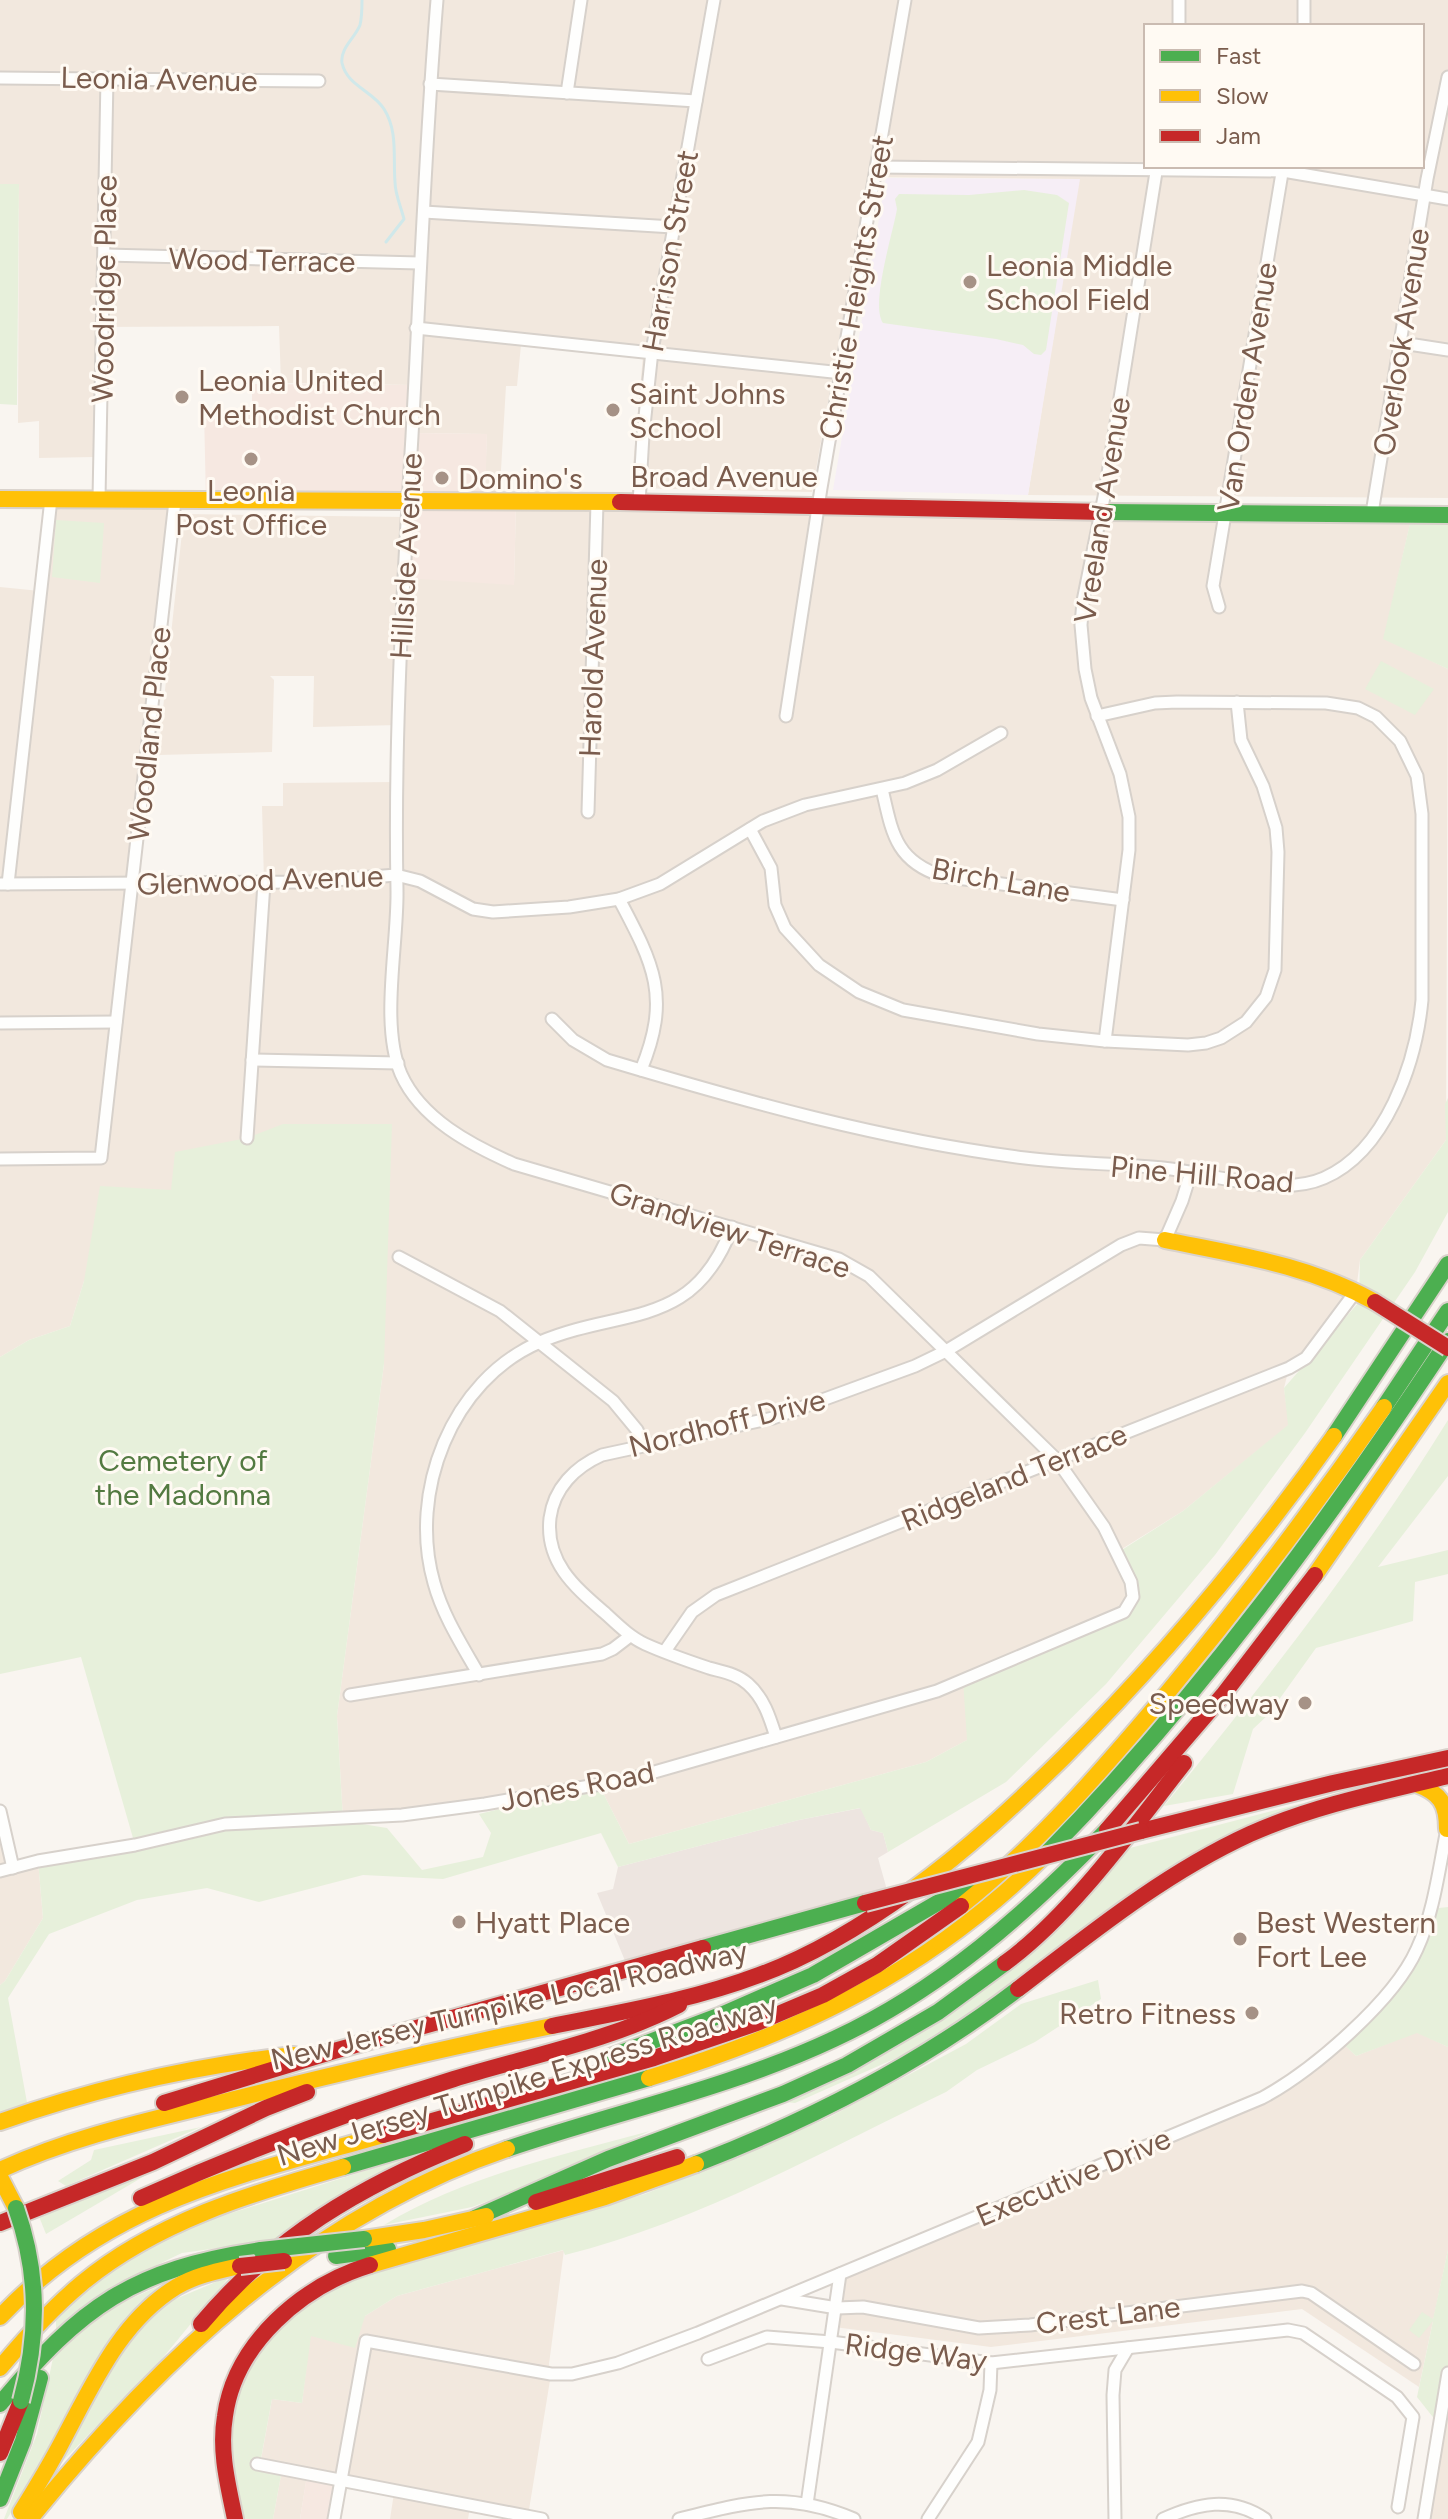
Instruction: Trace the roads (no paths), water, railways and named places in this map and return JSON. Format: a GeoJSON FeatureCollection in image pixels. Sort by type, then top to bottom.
{"type":"FeatureCollection","features":[{"type":"Feature","properties":{"kind":"main road","name":"Broad Avenue"},"geometry":{"type":"LineString","coordinates":[[0,499],[639,503],[1448,515]]}},
{"type":"Feature","properties":{"kind":"main road"},"geometry":{"type":"LineString","coordinates":[[1165,1240],[1320,1275],[1356,1291],[1448,1348]]}},
{"type":"Feature","properties":{"kind":"main road","name":"New Jersey Turnpike Local Roadway"},"geometry":{"type":"LineString","coordinates":[[0,2170],[43,2151],[104,2132],[297,2083],[705,1992],[790,1963],[846,1934],[969,1846],[1078,1744],[1170,1644],[1279,1509],[1374,1380],[1448,1264]]}},
{"type":"Feature","properties":{"kind":"main road","name":"New Jersey Turnpike Express Roadway"},"geometry":{"type":"LineString","coordinates":[[0,2317],[33,2283],[79,2247],[122,2221],[189,2192],[705,2041],[799,2006],[887,1959],[990,1883],[1100,1772],[1237,1608],[1347,1462],[1448,1311]]}},
{"type":"Feature","properties":{"kind":"main road","name":"New Jersey Turnpike Express Roadway"},"geometry":{"type":"LineString","coordinates":[[0,2368],[31,2329],[70,2290],[121,2253],[164,2230],[258,2193],[715,2057],[820,2015],[917,1961],[997,1901],[1087,1814],[1216,1662],[1324,1521],[1448,1341]]}},
{"type":"Feature","properties":{"kind":"main road"},"geometry":{"type":"LineString","coordinates":[[30,2519],[86,2452],[170,2366],[224,2316],[344,2225],[408,2189],[498,2152],[768,2068],[893,2008],[966,1960],[1046,1893],[1131,1805],[1217,1703],[1336,1546],[1448,1383]]}},
{"type":"Feature","properties":{"kind":"main road"},"geometry":{"type":"LineString","coordinates":[[17,2519],[102,2365],[137,2318],[164,2293],[184,2281],[214,2270],[336,2256],[478,2226],[608,2159],[753,2106],[880,2047],[966,1993],[1036,1937],[1092,1878],[1183,1766],[1217,1703]]}},
{"type":"Feature","properties":{"kind":"main road"},"geometry":{"type":"LineString","coordinates":[[0,2163],[43,2140],[334,2051],[808,1918],[1320,1786],[1448,1758]]}},
{"type":"Feature","properties":{"kind":"main road"},"geometry":{"type":"LineString","coordinates":[[235,2519],[223,2446],[227,2405],[239,2368],[267,2329],[298,2301],[344,2274],[730,2138],[791,2122],[897,2071],[949,2039],[1131,1905],[1224,1847],[1296,1817],[1448,1776]]}},
{"type":"Feature","properties":{"kind":"main road"},"geometry":{"type":"LineString","coordinates":[[1416,1784],[1443,1797],[1448,1828]]}},
{"type":"Feature","properties":{"kind":"main road"},"geometry":{"type":"LineString","coordinates":[[526,2093],[564,2074],[745,2006],[834,1965],[1000,1868]]}},
{"type":"Feature","properties":{"kind":"main road"},"geometry":{"type":"LineString","coordinates":[[79,2247],[132,2202],[270,2142],[394,2097],[644,2023],[705,1992]]}},
{"type":"Feature","properties":{"kind":"main road"},"geometry":{"type":"LineString","coordinates":[[0,2223],[153,2162],[301,2093],[442,2058],[483,2040]]}},
{"type":"Feature","properties":{"kind":"main road"},"geometry":{"type":"LineString","coordinates":[[0,2122],[116,2084],[224,2063],[334,2051]]}},
{"type":"Feature","properties":{"kind":"main road"},"geometry":{"type":"LineString","coordinates":[[170,2366],[214,2307],[241,2279],[317,2220],[400,2172],[565,2103]]}},
{"type":"Feature","properties":{"kind":"main road"},"geometry":{"type":"LineString","coordinates":[[0,2177],[39,2265],[44,2286],[44,2348],[30,2420],[0,2499]]}},
{"type":"Feature","properties":{"kind":"main road"},"geometry":{"type":"LineString","coordinates":[[45,2519],[129,2423],[228,2329],[408,2189]]}},
{"type":"Feature","properties":{"kind":"main road"},"geometry":{"type":"LineString","coordinates":[[0,2404],[30,2368],[92,2310],[125,2288],[160,2271],[189,2261],[261,2250],[478,2226]]}},
{"type":"Feature","properties":{"kind":"main road"},"geometry":{"type":"LineString","coordinates":[[0,2453],[21,2401],[32,2358],[36,2318],[34,2278],[26,2238]]}},
{"type":"Feature","properties":{"kind":"street","name":"Hillside Avenue"},"geometry":{"type":"LineString","coordinates":[[398,1063],[391,1033],[408,502],[419,263],[437,0]]}},
{"type":"Feature","properties":{"kind":"street"},"geometry":{"type":"LineString","coordinates":[[567,93],[581,0]]}},
{"type":"Feature","properties":{"kind":"street","name":"Harrison Street"},"geometry":{"type":"LineString","coordinates":[[639,503],[652,351],[714,0]]}},
{"type":"Feature","properties":{"kind":"street","name":"Christie Heights Street"},"geometry":{"type":"LineString","coordinates":[[786,716],[818,505],[905,0]]}},
{"type":"Feature","properties":{"kind":"street"},"geometry":{"type":"LineString","coordinates":[[1179,0],[1179,24]]}},
{"type":"Feature","properties":{"kind":"street"},"geometry":{"type":"LineString","coordinates":[[1304,0],[1304,24]]}},
{"type":"Feature","properties":{"kind":"street","name":"Overlook Avenue"},"geometry":{"type":"LineString","coordinates":[[1372,513],[1448,77]]}},
{"type":"Feature","properties":{"kind":"street","name":"Leonia Avenue"},"geometry":{"type":"LineString","coordinates":[[0,78],[319,81]]}},
{"type":"Feature","properties":{"kind":"street","name":"Woodridge Place"},"geometry":{"type":"LineString","coordinates":[[99,499],[107,78]]}},
{"type":"Feature","properties":{"kind":"street"},"geometry":{"type":"LineString","coordinates":[[430,84],[696,101]]}},
{"type":"Feature","properties":{"kind":"street"},"geometry":{"type":"LineString","coordinates":[[877,167],[1144,168]]}},
{"type":"Feature","properties":{"kind":"street"},"geometry":{"type":"LineString","coordinates":[[1157,168],[1283,168],[1448,199]]}},
{"type":"Feature","properties":{"kind":"street","name":"Vreeland Avenue"},"geometry":{"type":"LineString","coordinates":[[1105,1041],[1129,850],[1129,817],[1120,774],[1097,716],[1085,669],[1081,625],[1157,168]]}},
{"type":"Feature","properties":{"kind":"street","name":"Van Orden Avenue"},"geometry":{"type":"LineString","coordinates":[[1219,607],[1213,586],[1283,168]]}},
{"type":"Feature","properties":{"kind":"street"},"geometry":{"type":"LineString","coordinates":[[424,212],[673,227]]}},
{"type":"Feature","properties":{"kind":"street","name":"Wood Terrace"},"geometry":{"type":"LineString","coordinates":[[106,255],[419,263]]}},
{"type":"Feature","properties":{"kind":"street"},"geometry":{"type":"LineString","coordinates":[[416,328],[842,373]]}},
{"type":"Feature","properties":{"kind":"street"},"geometry":{"type":"LineString","coordinates":[[1402,343],[1448,350]]}},
{"type":"Feature","properties":{"kind":"street"},"geometry":{"type":"LineString","coordinates":[[4,884],[51,499]]}},
{"type":"Feature","properties":{"kind":"street","name":"Woodland Place"},"geometry":{"type":"LineString","coordinates":[[0,1159],[101,1158],[175,501]]}},
{"type":"Feature","properties":{"kind":"street","name":"Harold Avenue"},"geometry":{"type":"LineString","coordinates":[[588,812],[597,503]]}},
{"type":"Feature","properties":{"kind":"street"},"geometry":{"type":"LineString","coordinates":[[750,829],[771,868],[775,905],[785,928],[819,965],[849,987],[903,1010],[1038,1034],[1188,1045],[1221,1038],[1246,1022],[1257,1010],[1275,970],[1276,828],[1263,786],[1241,740],[1237,702]]}},
{"type":"Feature","properties":{"kind":"street","name":"Pine Hill Road"},"geometry":{"type":"LineString","coordinates":[[552,1019],[588,1051],[641,1070],[840,1125],[1023,1158],[1191,1172],[1287,1186],[1304,1185],[1334,1173],[1361,1152],[1388,1113],[1406,1079],[1419,1027],[1422,1000],[1422,814],[1419,784],[1410,757],[1389,728],[1358,708],[1326,703],[1155,703],[1097,716]]}},
{"type":"Feature","properties":{"kind":"street","name":"Glenwood Avenue"},"geometry":{"type":"LineString","coordinates":[[4,884],[310,882],[396,875],[420,881],[473,909],[493,912],[569,907],[619,899],[660,884],[750,829],[805,805],[882,789],[927,775],[1001,733]]}},
{"type":"Feature","properties":{"kind":"street","name":"Birch Lane"},"geometry":{"type":"LineString","coordinates":[[882,789],[893,836],[907,857],[929,872],[1123,900]]}},
{"type":"Feature","properties":{"kind":"street"},"geometry":{"type":"LineString","coordinates":[[247,1138],[264,883]]}},
{"type":"Feature","properties":{"kind":"street"},"geometry":{"type":"LineString","coordinates":[[619,899],[646,954],[656,987],[656,1029],[641,1070]]}},
{"type":"Feature","properties":{"kind":"street"},"geometry":{"type":"LineString","coordinates":[[0,1023],[116,1022]]}},
{"type":"Feature","properties":{"kind":"street"},"geometry":{"type":"LineString","coordinates":[[252,1060],[398,1063]]}},
{"type":"Feature","properties":{"kind":"street","name":"Grandview Terrace"},"geometry":{"type":"LineString","coordinates":[[398,1063],[414,1095],[427,1109],[485,1152],[514,1164],[839,1259],[869,1276],[1057,1460],[1104,1527],[1134,1590],[1131,1605]]}},
{"type":"Feature","properties":{"kind":"street"},"geometry":{"type":"LineString","coordinates":[[1165,1240],[1191,1172]]}},
{"type":"Feature","properties":{"kind":"street"},"geometry":{"type":"LineString","coordinates":[[479,1675],[449,1622],[434,1582],[426,1539],[428,1495],[441,1450],[461,1411],[500,1367],[539,1342],[643,1314],[685,1294],[709,1272],[732,1227]]}},
{"type":"Feature","properties":{"kind":"street","name":"Nordhoff Drive"},"geometry":{"type":"LineString","coordinates":[[776,1737],[767,1710],[746,1682],[630,1636],[574,1586],[560,1568],[551,1543],[550,1516],[560,1490],[578,1469],[602,1455],[773,1418],[901,1371],[946,1351],[1121,1245],[1139,1238],[1165,1240]]}},
{"type":"Feature","properties":{"kind":"street"},"geometry":{"type":"LineString","coordinates":[[399,1257],[484,1301],[539,1342],[613,1401],[637,1430],[644,1445]]}},
{"type":"Feature","properties":{"kind":"street","name":"Ridgeland Terrace"},"geometry":{"type":"LineString","coordinates":[[665,1651],[692,1612],[716,1595],[1306,1358],[1356,1291]]}},
{"type":"Feature","properties":{"kind":"street","name":"Jones Road"},"geometry":{"type":"LineString","coordinates":[[0,1871],[225,1824],[402,1815],[630,1779],[937,1691],[1117,1615],[1131,1605]]}},
{"type":"Feature","properties":{"kind":"street"},"geometry":{"type":"LineString","coordinates":[[350,1695],[602,1654],[630,1636]]}},
{"type":"Feature","properties":{"kind":"street"},"geometry":{"type":"LineString","coordinates":[[0,1811],[13,1868]]}},
{"type":"Feature","properties":{"kind":"street","name":"Executive Drive"},"geometry":{"type":"LineString","coordinates":[[341,2482],[366,2341],[551,2374],[618,2363],[781,2299],[1262,2098],[1308,2069],[1384,1998],[1410,1963],[1426,1925],[1448,1828]]}},
{"type":"Feature","properties":{"kind":"street"},"geometry":{"type":"LineString","coordinates":[[807,2504],[840,2274]]}},
{"type":"Feature","properties":{"kind":"street","name":"Crest Lane"},"geometry":{"type":"LineString","coordinates":[[781,2299],[837,2308],[863,2307],[991,2328],[1302,2291],[1311,2293],[1414,2364]]}},
{"type":"Feature","properties":{"kind":"street","name":"Ridge Way"},"geometry":{"type":"LineString","coordinates":[[708,2359],[767,2337],[831,2342],[991,2363],[1288,2330],[1303,2333],[1397,2397],[1413,2417],[1398,2507]]}},
{"type":"Feature","properties":{"kind":"street"},"geometry":{"type":"LineString","coordinates":[[1115,2519],[1113,2395],[1115,2370],[1128,2348]]}},
{"type":"Feature","properties":{"kind":"street"},"geometry":{"type":"LineString","coordinates":[[928,2519],[978,2442],[990,2390],[991,2363]]}},
{"type":"Feature","properties":{"kind":"street"},"geometry":{"type":"LineString","coordinates":[[1424,2519],[1448,2373]]}},
{"type":"Feature","properties":{"kind":"street"},"geometry":{"type":"LineString","coordinates":[[257,2464],[542,2519]]}},
{"type":"Feature","properties":{"kind":"street"},"geometry":{"type":"LineString","coordinates":[[334,2519],[341,2482]]}},
{"type":"Feature","properties":{"kind":"street"},"geometry":{"type":"LineString","coordinates":[[679,2519],[738,2503],[763,2501],[807,2504],[854,2519]]}},
{"type":"Feature","properties":{"kind":"street"},"geometry":{"type":"LineString","coordinates":[[1163,2519],[1187,2508],[1219,2503],[1250,2510],[1265,2519]]}},
{"type":"Feature","properties":{"kind":"waterway"},"geometry":{"type":"LineString","coordinates":[[362,0],[360,25],[345,48],[342,63],[349,77],[384,109],[391,126],[395,187],[404,219],[386,242]]}},
{"type":"Feature","properties":{"kind":"place","name":"Leonia Middle School Field"},"geometry":{"type":"Point","coordinates":[970,282]}},
{"type":"Feature","properties":{"kind":"place","name":"Leonia United Methodist Church"},"geometry":{"type":"Point","coordinates":[182,397]}},
{"type":"Feature","properties":{"kind":"place","name":"Saint Johns School"},"geometry":{"type":"Point","coordinates":[613,410]}},
{"type":"Feature","properties":{"kind":"place","name":"Leonia Post Office"},"geometry":{"type":"Point","coordinates":[251,459]}},
{"type":"Feature","properties":{"kind":"place","name":"Domino's"},"geometry":{"type":"Point","coordinates":[442,478]}},
{"type":"Feature","properties":{"kind":"place","name":"Speedway"},"geometry":{"type":"Point","coordinates":[1305,1703]}},
{"type":"Feature","properties":{"kind":"place","name":"Hyatt Place"},"geometry":{"type":"Point","coordinates":[459,1922]}},
{"type":"Feature","properties":{"kind":"place","name":"Best Western Fort Lee"},"geometry":{"type":"Point","coordinates":[1240,1939]}},
{"type":"Feature","properties":{"kind":"place","name":"Retro Fitness"},"geometry":{"type":"Point","coordinates":[1252,2013]}},
{"type":"Feature","properties":{"kind":"park label","name":"Cemetery of the Madonna"},"geometry":{"type":"Point","coordinates":[183,1477]}}]}
